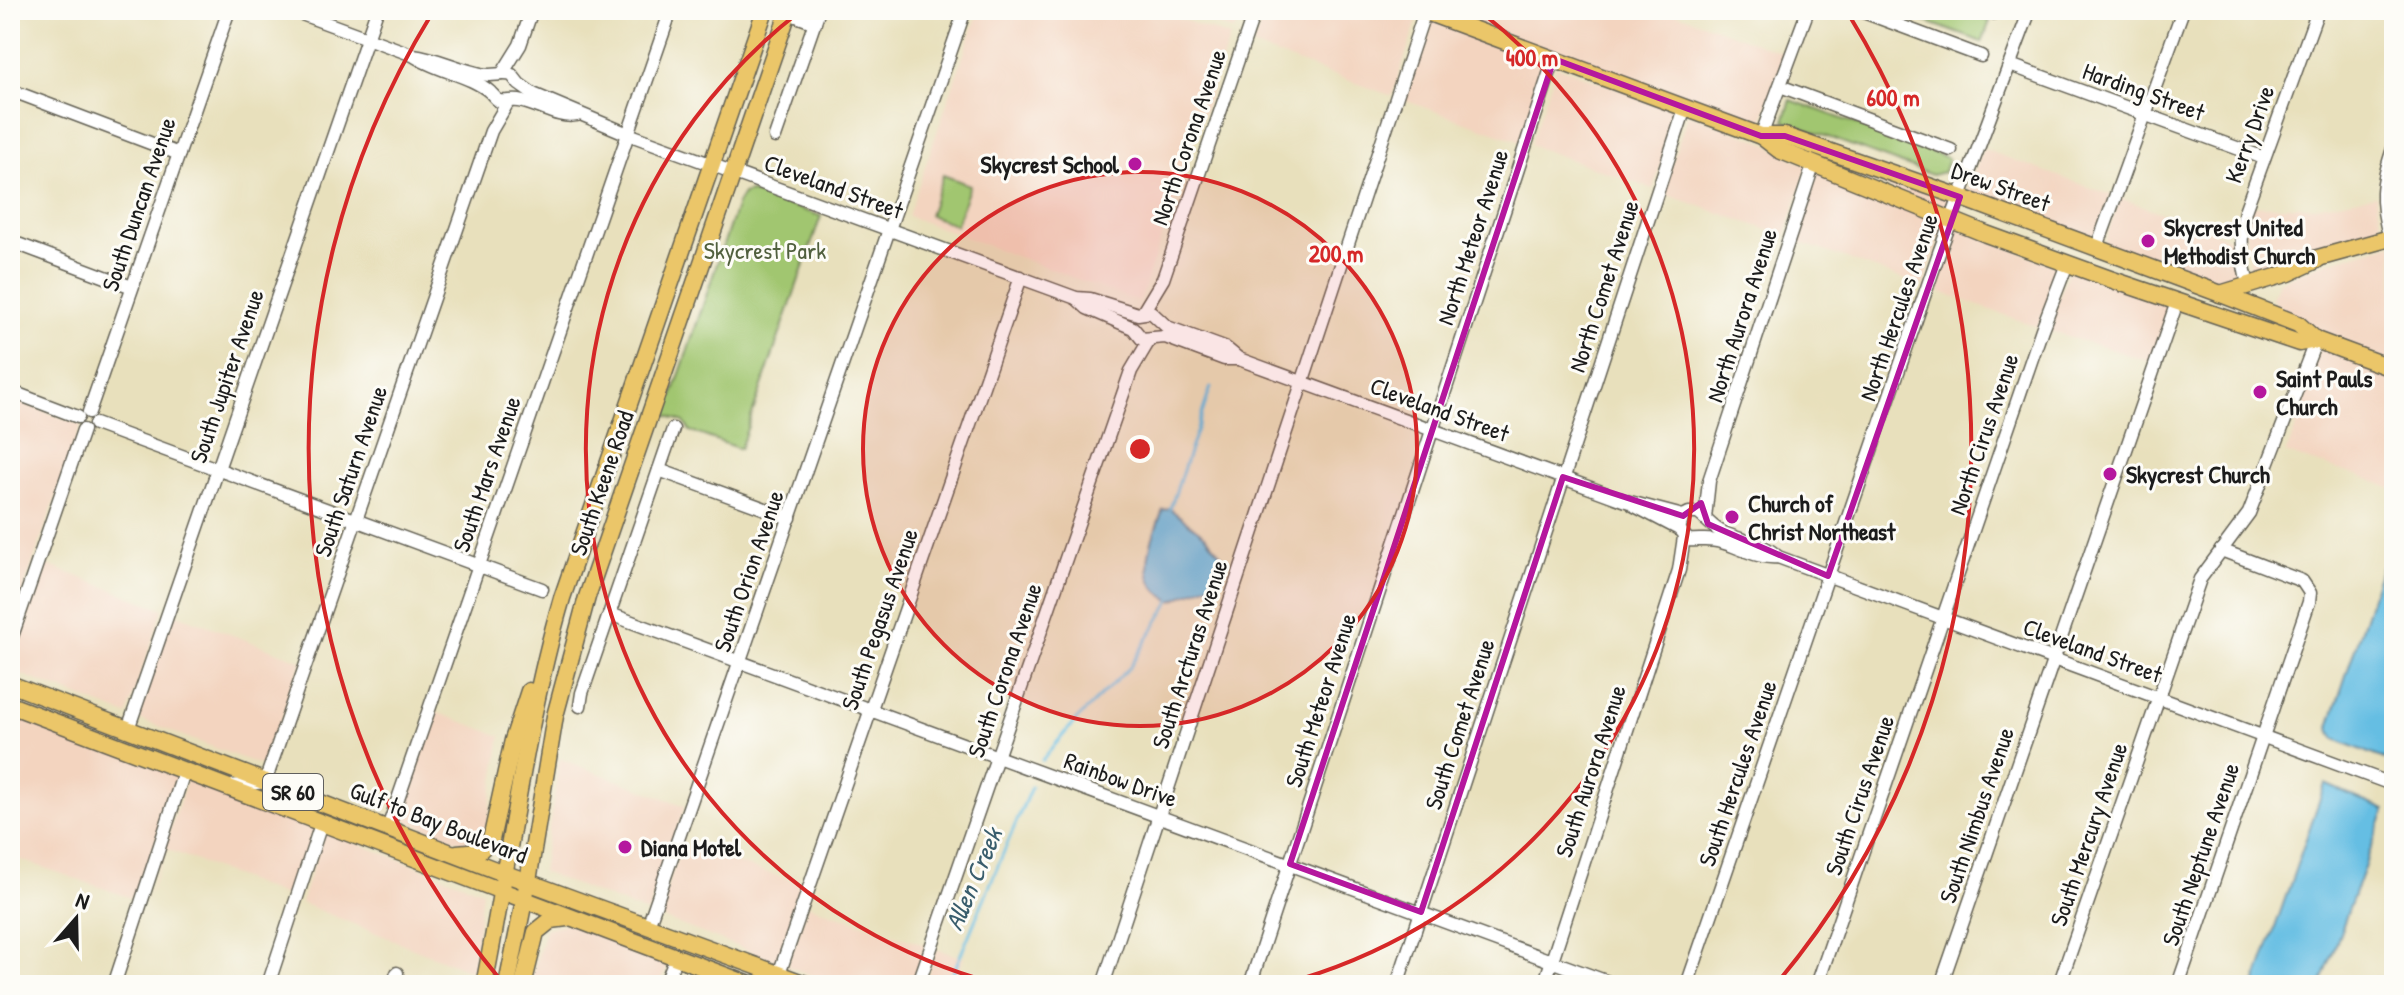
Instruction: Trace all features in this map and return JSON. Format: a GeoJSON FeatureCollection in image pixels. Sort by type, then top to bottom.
{"type":"FeatureCollection","features":[{"type":"Feature","properties":{"kind":"main road","name":"South Keene Road"},"geometry":{"type":"LineString","coordinates":[[484,985],[503,893],[525,746],[562,598],[765,10]]}},
{"type":"Feature","properties":{"kind":"main road","name":"South Keene Road"},"geometry":{"type":"LineString","coordinates":[[507,985],[528,881],[555,716],[567,666],[587,597],[733,173],[785,11]]}},
{"type":"Feature","properties":{"kind":"main road","name":"Drew Street"},"geometry":{"type":"LineString","coordinates":[[1423,11],[1761,136],[1779,150],[1986,234],[2184,293],[2197,296],[2221,294]]}},
{"type":"Feature","properties":{"kind":"main road"},"geometry":{"type":"LineString","coordinates":[[733,173],[729,162],[729,142],[753,75],[757,32]]}},
{"type":"Feature","properties":{"kind":"main road","name":"Drew Street"},"geometry":{"type":"LineString","coordinates":[[1761,136],[1785,136],[2097,247],[2298,324],[2316,340],[2394,369]]}},
{"type":"Feature","properties":{"kind":"main road"},"geometry":{"type":"LineString","coordinates":[[684,315],[689,269],[715,196],[712,165]]}},
{"type":"Feature","properties":{"kind":"main road"},"geometry":{"type":"LineString","coordinates":[[2221,294],[2276,278],[2317,260],[2392,238]]}},
{"type":"Feature","properties":{"kind":"main road"},"geometry":{"type":"LineString","coordinates":[[2071,260],[2087,253],[2123,264],[2149,267]]}},
{"type":"Feature","properties":{"kind":"main road","name":"Drew Street"},"geometry":{"type":"LineString","coordinates":[[2071,260],[2177,302],[2299,343],[2316,340]]}},
{"type":"Feature","properties":{"kind":"main road"},"geometry":{"type":"LineString","coordinates":[[2196,284],[2219,283],[2286,264],[2317,260]]}},
{"type":"Feature","properties":{"kind":"main road"},"geometry":{"type":"LineString","coordinates":[[2276,278],[2266,293],[2267,300],[2271,308],[2298,324]]}},
{"type":"Feature","properties":{"kind":"main road"},"geometry":{"type":"LineString","coordinates":[[454,854],[479,851],[491,840],[525,699],[545,657]]}},
{"type":"Feature","properties":{"kind":"main road","name":"Gulf to Bay Boulevard"},"geometry":{"type":"LineString","coordinates":[[10,684],[506,874],[808,985]]}},
{"type":"Feature","properties":{"kind":"main road","name":"Gulf to Bay Boulevard"},"geometry":{"type":"LineString","coordinates":[[10,705],[750,985]]}},
{"type":"Feature","properties":{"kind":"main road"},"geometry":{"type":"LineString","coordinates":[[523,985],[536,932],[551,920],[569,918]]}},
{"type":"Feature","properties":{"kind":"street","name":"South Duncan Avenue"},"geometry":{"type":"LineString","coordinates":[[10,642],[229,10]]}},
{"type":"Feature","properties":{"kind":"street","name":"Cleveland Street"},"geometry":{"type":"LineString","coordinates":[[291,10],[413,55],[428,66],[476,83],[493,95],[566,117],[577,115]]}},
{"type":"Feature","properties":{"kind":"street","name":"South Jupiter Avenue"},"geometry":{"type":"LineString","coordinates":[[128,729],[377,10]]}},
{"type":"Feature","properties":{"kind":"street"},"geometry":{"type":"LineString","coordinates":[[508,78],[532,10]]}},
{"type":"Feature","properties":{"kind":"street","name":"South Mars Avenue"},"geometry":{"type":"LineString","coordinates":[[388,828],[671,10]]}},
{"type":"Feature","properties":{"kind":"street","name":"South Orion Avenue"},"geometry":{"type":"LineString","coordinates":[[648,926],[965,10]]}},
{"type":"Feature","properties":{"kind":"street","name":"North Corona Avenue"},"geometry":{"type":"LineString","coordinates":[[1153,338],[1159,320],[1163,279],[1255,10]]}},
{"type":"Feature","properties":{"kind":"street"},"geometry":{"type":"LineString","coordinates":[[1761,136],[1808,10]]}},
{"type":"Feature","properties":{"kind":"street"},"geometry":{"type":"LineString","coordinates":[[1858,10],[1981,56]]}},
{"type":"Feature","properties":{"kind":"street","name":"North Hercules Avenue"},"geometry":{"type":"LineString","coordinates":[[1828,576],[1951,220],[2030,10]]}},
{"type":"Feature","properties":{"kind":"street"},"geometry":{"type":"LineString","coordinates":[[2097,247],[2183,10]]}},
{"type":"Feature","properties":{"kind":"street","name":"Kerry Drive"},"geometry":{"type":"LineString","coordinates":[[2246,276],[2240,250],[2240,231],[2245,211],[2318,10]]}},
{"type":"Feature","properties":{"kind":"street"},"geometry":{"type":"LineString","coordinates":[[775,137],[817,16],[785,11]]}},
{"type":"Feature","properties":{"kind":"street","name":"South Arcturas Avenue"},"geometry":{"type":"LineString","coordinates":[[1103,985],[1423,11]]}},
{"type":"Feature","properties":{"kind":"street","name":"Cleveland Street"},"geometry":{"type":"LineString","coordinates":[[413,55],[432,57],[508,78],[533,94],[569,107],[577,115],[1076,298],[1140,313],[1151,312],[1159,320],[1227,349],[1239,359],[1626,501],[1684,524],[1700,539],[1719,541],[1766,558],[1778,557]]}},
{"type":"Feature","properties":{"kind":"street","name":"North Meteor Avenue"},"geometry":{"type":"LineString","coordinates":[[1431,429],[1554,59]]}},
{"type":"Feature","properties":{"kind":"street","name":"Harding Street"},"geometry":{"type":"LineString","coordinates":[[2010,65],[2264,158]]}},
{"type":"Feature","properties":{"kind":"street","name":"South Saturn Avenue"},"geometry":{"type":"LineString","coordinates":[[265,782],[491,131],[518,93],[508,78],[491,84],[491,131]]}},
{"type":"Feature","properties":{"kind":"street"},"geometry":{"type":"LineString","coordinates":[[1780,86],[1951,150]]}},
{"type":"Feature","properties":{"kind":"street"},"geometry":{"type":"LineString","coordinates":[[10,90],[179,154]]}},
{"type":"Feature","properties":{"kind":"street","name":"North Comet Avenue"},"geometry":{"type":"LineString","coordinates":[[1563,477],[1685,108]]}},
{"type":"Feature","properties":{"kind":"street"},"geometry":{"type":"LineString","coordinates":[[2392,238],[2383,211],[2381,192],[2394,146]]}},
{"type":"Feature","properties":{"kind":"street","name":"North Aurora Avenue"},"geometry":{"type":"LineString","coordinates":[[1684,524],[1709,481],[1814,163]]}},
{"type":"Feature","properties":{"kind":"street"},"geometry":{"type":"LineString","coordinates":[[10,241],[132,287]]}},
{"type":"Feature","properties":{"kind":"street","name":"North Cirus Avenue"},"geometry":{"type":"LineString","coordinates":[[1942,619],[2042,329],[2071,260]]}},
{"type":"Feature","properties":{"kind":"street","name":"South Pegasus Avenue"},"geometry":{"type":"LineString","coordinates":[[779,974],[1021,277]]}},
{"type":"Feature","properties":{"kind":"street","name":"North Corona Avenue"},"geometry":{"type":"LineString","coordinates":[[1134,331],[1140,313],[1163,279]]}},
{"type":"Feature","properties":{"kind":"street","name":"Cleveland Street"},"geometry":{"type":"LineString","coordinates":[[1076,298],[1087,308],[1134,331],[1153,338],[1165,337],[1224,359],[1239,359]]}},
{"type":"Feature","properties":{"kind":"street","name":"South Nimbus Avenue"},"geometry":{"type":"LineString","coordinates":[[1941,985],[2177,302]]}},
{"type":"Feature","properties":{"kind":"street","name":"South Corona Avenue"},"geometry":{"type":"LineString","coordinates":[[1131,371],[1134,331]]}},
{"type":"Feature","properties":{"kind":"street","name":"South Corona Avenue"},"geometry":{"type":"LineString","coordinates":[[918,985],[1131,371],[1153,338]]}},
{"type":"Feature","properties":{"kind":"street","name":"South Mercury Avenue"},"geometry":{"type":"LineString","coordinates":[[2059,985],[2200,579],[2249,513],[2316,340]]}},
{"type":"Feature","properties":{"kind":"street"},"geometry":{"type":"LineString","coordinates":[[10,391],[542,589]]}},
{"type":"Feature","properties":{"kind":"street"},"geometry":{"type":"LineString","coordinates":[[580,706],[673,429]]}},
{"type":"Feature","properties":{"kind":"street","name":"South Meteor Avenue"},"geometry":{"type":"LineString","coordinates":[[1250,985],[1431,429]]}},
{"type":"Feature","properties":{"kind":"street"},"geometry":{"type":"LineString","coordinates":[[659,470],[790,518]]}},
{"type":"Feature","properties":{"kind":"street","name":"South Comet Avenue"},"geometry":{"type":"LineString","coordinates":[[1397,985],[1563,477]]}},
{"type":"Feature","properties":{"kind":"street","name":"North Aurora Avenue"},"geometry":{"type":"LineString","coordinates":[[1700,539],[1707,532],[1709,481]]}},
{"type":"Feature","properties":{"kind":"street","name":"Cleveland Street"},"geometry":{"type":"LineString","coordinates":[[1684,524],[1698,513],[1722,532],[1770,549],[1778,557],[2394,785]]}},
{"type":"Feature","properties":{"kind":"street","name":"South Aurora Avenue"},"geometry":{"type":"LineString","coordinates":[[1544,985],[1679,570],[1684,524]]}},
{"type":"Feature","properties":{"kind":"street","name":"South Aurora Avenue"},"geometry":{"type":"LineString","coordinates":[[1679,570],[1700,539]]}},
{"type":"Feature","properties":{"kind":"street","name":"South Neptune Avenue"},"geometry":{"type":"LineString","coordinates":[[2178,985],[2310,593],[2302,581],[2294,577],[2221,550]]}},
{"type":"Feature","properties":{"kind":"street","name":"South Hercules Avenue"},"geometry":{"type":"LineString","coordinates":[[1687,985],[1828,576]]}},
{"type":"Feature","properties":{"kind":"street","name":"Rainbow Drive"},"geometry":{"type":"LineString","coordinates":[[610,614],[1616,985]]}},
{"type":"Feature","properties":{"kind":"street","name":"South Cirus Avenue"},"geometry":{"type":"LineString","coordinates":[[1817,985],[1942,619]]}},
{"type":"Feature","properties":{"kind":"street"},"geometry":{"type":"LineString","coordinates":[[114,985],[184,772]]}},
{"type":"Feature","properties":{"kind":"street"},"geometry":{"type":"LineString","coordinates":[[220,785],[242,786],[265,782]]}},
{"type":"Feature","properties":{"kind":"street"},"geometry":{"type":"LineString","coordinates":[[268,985],[321,824]]}},
{"type":"Feature","properties":{"kind":"street"},"geometry":{"type":"LineString","coordinates":[[665,985],[676,957]]}},
{"type":"Feature","properties":{"kind":"highlighted area"},"geometry":{"type":"Polygon","coordinates":[[[1554,59],[1761,136],[1785,136],[1960,197],[1828,576],[1708,524],[1701,503],[1683,516],[1563,477],[1421,912],[1290,864],[1554,59]]]}},
{"type":"Feature","properties":{"kind":"shaded area"},"geometry":{"type":"Polygon","coordinates":[[[979,10],[1156,10],[1230,37],[1139,302],[908,216],[979,10]]]}},
{"type":"Feature","properties":{"kind":"shaded area"},"geometry":{"type":"Polygon","coordinates":[[[1179,10],[1242,10],[1234,31],[1179,10]]]}},
{"type":"Feature","properties":{"kind":"shaded area"},"geometry":{"type":"Polygon","coordinates":[[[1266,10],[1406,10],[1419,15],[1392,96],[1252,46],[1266,10]]]}},
{"type":"Feature","properties":{"kind":"shaded area"},"geometry":{"type":"Polygon","coordinates":[[[1436,10],[1667,10],[1786,54],[1759,129],[1436,10]]]}},
{"type":"Feature","properties":{"kind":"shaded area"},"geometry":{"type":"Polygon","coordinates":[[[1427,18],[1548,62],[1521,142],[1401,99],[1427,18]]]}},
{"type":"Feature","properties":{"kind":"shaded area"},"geometry":{"type":"Polygon","coordinates":[[[1557,66],[1679,111],[1653,189],[1530,145],[1557,66]]]}},
{"type":"Feature","properties":{"kind":"shaded area"},"geometry":{"type":"Polygon","coordinates":[[[1688,114],[1756,139],[1808,166],[1785,236],[1662,193],[1688,114]]]}},
{"type":"Feature","properties":{"kind":"shaded area"},"geometry":{"type":"Polygon","coordinates":[[[1784,141],[1954,200],[1949,213],[1782,145],[1784,141]]]}},
{"type":"Feature","properties":{"kind":"shaded area"},"geometry":{"type":"Polygon","coordinates":[[[1983,149],[2111,195],[2095,241],[1966,193],[1983,149]]]}},
{"type":"Feature","properties":{"kind":"shaded area"},"geometry":{"type":"Polygon","coordinates":[[[1817,170],[1945,223],[1923,286],[1794,240],[1817,170]]]}},
{"type":"Feature","properties":{"kind":"shaded area"},"geometry":{"type":"Polygon","coordinates":[[[2376,195],[2384,235],[2316,255],[2285,259],[2250,269],[2245,231],[2251,206],[2316,206],[2376,195]]]}},
{"type":"Feature","properties":{"kind":"shaded area"},"geometry":{"type":"Polygon","coordinates":[[[2120,198],[2236,240],[2241,272],[2219,278],[2197,279],[2104,244],[2120,198]]]}},
{"type":"Feature","properties":{"kind":"shaded area"},"geometry":{"type":"Polygon","coordinates":[[[1954,227],[2060,267],[2038,327],[1932,289],[1954,227]]]}},
{"type":"Feature","properties":{"kind":"shaded area"},"geometry":{"type":"Polygon","coordinates":[[[2393,243],[2394,363],[2320,336],[2275,304],[2272,298],[2279,282],[2318,265],[2393,243]]]}},
{"type":"Feature","properties":{"kind":"shaded area"},"geometry":{"type":"Polygon","coordinates":[[[2069,270],[2171,305],[2152,362],[2047,330],[2069,270]]]}},
{"type":"Feature","properties":{"kind":"shaded area"},"geometry":{"type":"Polygon","coordinates":[[[2320,347],[2394,374],[2394,490],[2369,479],[2286,454],[2296,427],[2295,414],[2320,347]]]}},
{"type":"Feature","properties":{"kind":"shaded area"},"geometry":{"type":"Polygon","coordinates":[[[10,398],[81,425],[10,628],[10,398]]]}},
{"type":"Feature","properties":{"kind":"shaded area"},"geometry":{"type":"Polygon","coordinates":[[[42,563],[163,609],[127,715],[10,670],[10,657],[42,563]]]}},
{"type":"Feature","properties":{"kind":"shaded area"},"geometry":{"type":"Polygon","coordinates":[[[172,612],[302,661],[265,767],[136,718],[172,612]]]}},
{"type":"Feature","properties":{"kind":"shaded area"},"geometry":{"type":"Polygon","coordinates":[[[433,711],[501,736],[485,840],[474,847],[397,817],[433,711]]]}},
{"type":"Feature","properties":{"kind":"shaded area"},"geometry":{"type":"Polygon","coordinates":[[[10,712],[178,775],[137,900],[10,856],[10,712]]]}},
{"type":"Feature","properties":{"kind":"shaded area"},"geometry":{"type":"Polygon","coordinates":[[[560,759],[685,806],[648,913],[542,872],[560,759]]]}},
{"type":"Feature","properties":{"kind":"shaded area"},"geometry":{"type":"Polygon","coordinates":[[[187,779],[315,827],[292,899],[167,849],[146,903],[187,779]]]}},
{"type":"Feature","properties":{"kind":"shaded area"},"geometry":{"type":"Polygon","coordinates":[[[324,831],[482,891],[473,972],[301,903],[324,831]]]}},
{"type":"Feature","properties":{"kind":"shaded area"},"geometry":{"type":"Polygon","coordinates":[[[682,845],[805,885],[778,962],[657,916],[682,845]]]}},
{"type":"Feature","properties":{"kind":"shaded area"},"geometry":{"type":"Polygon","coordinates":[[[808,905],[927,946],[913,985],[838,985],[787,966],[808,905]]]}},
{"type":"Feature","properties":{"kind":"shaded area"},"geometry":{"type":"Polygon","coordinates":[[[568,923],[669,961],[660,985],[530,985],[545,929],[568,923]]]}},
{"type":"Feature","properties":{"kind":"shaded area"},"geometry":{"type":"Polygon","coordinates":[[[936,949],[964,958],[952,985],[924,985],[936,949]]]}},
{"type":"Feature","properties":{"kind":"green space"},"geometry":{"type":"Polygon","coordinates":[[[1894,10],[1959,10],[1990,21],[1982,42],[1894,10]]]}},
{"type":"Feature","properties":{"kind":"green space"},"geometry":{"type":"Polygon","coordinates":[[[1791,100],[1948,158],[1944,172],[1932,175],[1784,121],[1791,100]]]}},
{"type":"Feature","properties":{"kind":"green space"},"geometry":{"type":"Polygon","coordinates":[[[943,175],[970,185],[956,225],[929,215],[943,175]]]}},
{"type":"Feature","properties":{"kind":"green space","name":"Skycrest Park"},"geometry":{"type":"Polygon","coordinates":[[[750,192],[821,216],[740,449],[690,431],[684,422],[666,415],[737,204],[743,194],[750,192]]]}},
{"type":"Feature","properties":{"kind":"water"},"geometry":{"type":"Polygon","coordinates":[[[1170,509],[1206,536],[1227,562],[1220,577],[1174,601],[1153,585],[1148,562],[1163,510],[1170,509]]]}},
{"type":"Feature","properties":{"kind":"water"},"geometry":{"type":"Polygon","coordinates":[[[2394,551],[2394,763],[2334,738],[2329,727],[2381,569],[2394,551]]]}},
{"type":"Feature","properties":{"kind":"water"},"geometry":{"type":"Polygon","coordinates":[[[2325,784],[2385,810],[2321,985],[2255,985],[2325,784]]]}},
{"type":"Feature","properties":{"kind":"waterway","name":"Allen Creek"},"geometry":{"type":"LineString","coordinates":[[1170,509],[1211,387]]}},
{"type":"Feature","properties":{"kind":"waterway","name":"Allen Creek"},"geometry":{"type":"LineString","coordinates":[[1042,760],[1077,719],[1130,667],[1171,600]]}},
{"type":"Feature","properties":{"kind":"waterway","name":"Allen Creek"},"geometry":{"type":"LineString","coordinates":[[948,985],[1031,787]]}},
{"type":"Feature","properties":{"kind":"place","name":"Skycrest School"},"geometry":{"type":"Point","coordinates":[1135,164]}},
{"type":"Feature","properties":{"kind":"place","name":"Skycrest United Methodist Church"},"geometry":{"type":"Point","coordinates":[2148,241]}},
{"type":"Feature","properties":{"kind":"place","name":"Saint Pauls Church"},"geometry":{"type":"Point","coordinates":[2260,392]}},
{"type":"Feature","properties":{"kind":"place","name":"Skycrest Church"},"geometry":{"type":"Point","coordinates":[2110,474]}},
{"type":"Feature","properties":{"kind":"place","name":"Church of Christ Northeast"},"geometry":{"type":"Point","coordinates":[1732,517]}},
{"type":"Feature","properties":{"kind":"place","name":"Diana Motel"},"geometry":{"type":"Point","coordinates":[625,847]}}]}
